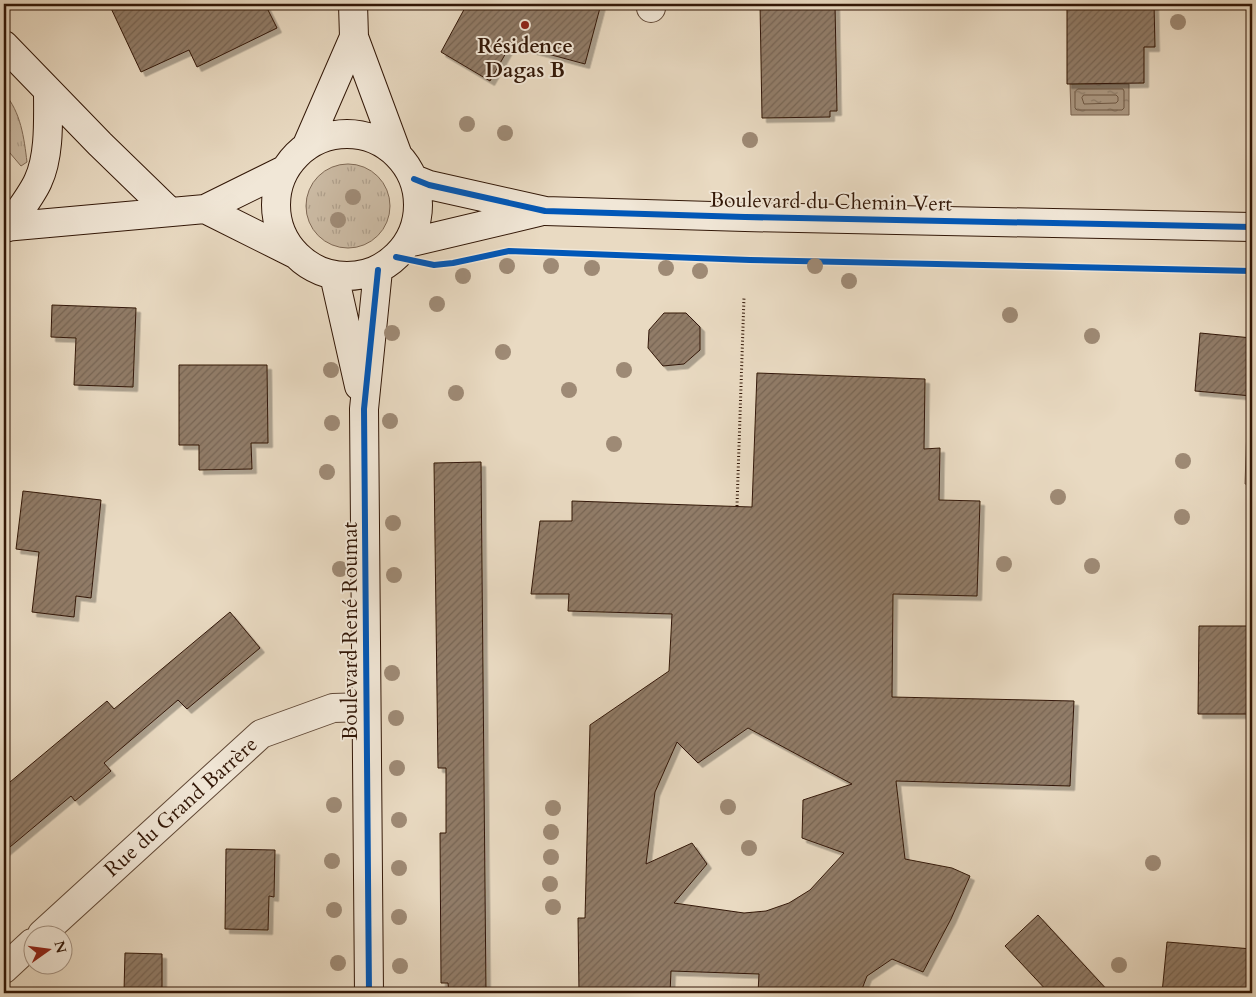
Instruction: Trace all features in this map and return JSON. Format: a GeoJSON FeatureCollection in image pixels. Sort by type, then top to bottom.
{"type":"FeatureCollection","features":[{"type":"Feature","properties":{"kind":"street"},"geometry":{"type":"LineString","coordinates":[[353,4],[354,37],[397,153]]}},
{"type":"Feature","properties":{"kind":"street"},"geometry":{"type":"LineString","coordinates":[[307,146],[354,37]]}},
{"type":"Feature","properties":{"kind":"street"},"geometry":{"type":"LineString","coordinates":[[4,46],[170,212]]}},
{"type":"Feature","properties":{"kind":"street"},"geometry":{"type":"LineString","coordinates":[[6,227],[38,180],[44,159],[48,122],[48,91]]}},
{"type":"Feature","properties":{"kind":"street"},"geometry":{"type":"LineString","coordinates":[[205,210],[295,254],[313,268],[334,275],[356,276],[378,270],[396,257],[408,243],[415,228],[418,212],[418,195],[414,179],[407,165],[397,153],[381,142],[362,135],[343,133],[324,137],[294,156],[284,170],[276,192],[276,214],[282,236],[295,254]]}},
{"type":"Feature","properties":{"kind":"street"},"geometry":{"type":"LineString","coordinates":[[6,227],[205,210],[284,170]]}},
{"type":"Feature","properties":{"kind":"street","name":"Boulevard du Chemin Vert"},"geometry":{"type":"LineString","coordinates":[[414,179],[429,185],[545,210],[755,218],[1252,227]]}},
{"type":"Feature","properties":{"kind":"street","name":"Boulevard du Chemin Vert"},"geometry":{"type":"LineString","coordinates":[[408,243],[545,210]]}},
{"type":"Feature","properties":{"kind":"street","name":"Boulevard René Roumat"},"geometry":{"type":"LineString","coordinates":[[369,993],[364,410],[378,270]]}},
{"type":"Feature","properties":{"kind":"street","name":"Boulevard René Roumat"},"geometry":{"type":"LineString","coordinates":[[334,275],[364,410]]}},
{"type":"Feature","properties":{"kind":"street","name":"Rue du Grand Barrère"},"geometry":{"type":"LineString","coordinates":[[53,924],[261,734],[333,708],[366,707]]}},
{"type":"Feature","properties":{"kind":"street"},"geometry":{"type":"LineString","coordinates":[[4,969],[22,952]]}},
{"type":"Feature","properties":{"kind":"path"},"geometry":{"type":"LineString","coordinates":[[737,506],[744,297]]}},
{"type":"Feature","properties":{"kind":"green space"},"geometry":{"type":"Polygon","coordinates":[[[4,93],[14,108],[23,135],[27,162],[21,166],[4,146],[4,93]]]}},
{"type":"Feature","properties":{"kind":"green space"},"geometry":{"type":"Polygon","coordinates":[[[348,164],[364,167],[378,176],[387,190],[390,206],[387,222],[378,236],[364,245],[348,248],[332,245],[318,236],[309,222],[306,206],[309,190],[318,176],[332,167],[348,164]]]}},
{"type":"Feature","properties":{"kind":"water"},"geometry":{"type":"Polygon","coordinates":[[[1070,84],[1129,84],[1129,115],[1071,115],[1070,84]]]}},
{"type":"Feature","properties":{"kind":"water"},"geometry":{"type":"Polygon","coordinates":[[[1247,427],[1252,427],[1252,485],[1245,484],[1247,427]]]}},
{"type":"Feature","properties":{"kind":"building"},"geometry":{"type":"Polygon","coordinates":[[[109,4],[265,4],[277,28],[197,67],[189,50],[141,72],[109,4]]]}},
{"type":"Feature","properties":{"kind":"building","name":"Résidence Dagas B"},"geometry":{"type":"Polygon","coordinates":[[[467,4],[601,4],[585,64],[511,44],[490,81],[441,52],[467,4]]]}},
{"type":"Feature","properties":{"kind":"building"},"geometry":{"type":"Polygon","coordinates":[[[760,4],[835,4],[837,111],[830,111],[830,117],[762,118],[760,4]]]}},
{"type":"Feature","properties":{"kind":"building"},"geometry":{"type":"Polygon","coordinates":[[[1067,4],[1154,4],[1155,47],[1144,47],[1144,83],[1067,84],[1067,4]]]}},
{"type":"Feature","properties":{"kind":"building"},"geometry":{"type":"Polygon","coordinates":[[[52,305],[136,308],[133,387],[74,385],[76,338],[51,337],[52,305]]]}},
{"type":"Feature","properties":{"kind":"building"},"geometry":{"type":"Polygon","coordinates":[[[664,313],[686,313],[700,327],[700,350],[684,364],[663,366],[648,348],[649,330],[664,313]]]}},
{"type":"Feature","properties":{"kind":"building"},"geometry":{"type":"Polygon","coordinates":[[[1200,333],[1252,338],[1252,396],[1195,391],[1200,333]]]}},
{"type":"Feature","properties":{"kind":"building"},"geometry":{"type":"Polygon","coordinates":[[[179,365],[267,365],[268,443],[251,443],[252,469],[199,470],[199,445],[179,445],[179,365]]]}},
{"type":"Feature","properties":{"kind":"building"},"geometry":{"type":"Polygon","coordinates":[[[757,373],[925,379],[924,449],[940,448],[939,500],[980,501],[977,596],[893,594],[892,697],[1074,701],[1070,786],[896,781],[905,859],[952,868],[970,876],[951,919],[923,972],[892,959],[867,976],[862,989],[820,987],[820,993],[758,993],[759,974],[671,971],[670,993],[579,993],[578,918],[585,918],[590,725],[669,671],[672,614],[568,611],[569,594],[531,594],[540,521],[572,521],[572,501],[752,507],[757,373]],[[748,728],[698,763],[677,742],[655,792],[646,864],[692,843],[707,864],[674,903],[744,913],[766,911],[789,903],[810,890],[844,853],[802,838],[803,800],[852,784],[748,728]]]}},
{"type":"Feature","properties":{"kind":"building"},"geometry":{"type":"Polygon","coordinates":[[[481,462],[486,993],[449,993],[448,983],[441,983],[440,833],[446,833],[446,768],[438,768],[434,463],[481,462]]]}},
{"type":"Feature","properties":{"kind":"building"},"geometry":{"type":"Polygon","coordinates":[[[23,491],[101,500],[91,598],[76,596],[74,617],[32,612],[39,552],[16,549],[23,491]]]}},
{"type":"Feature","properties":{"kind":"building"},"geometry":{"type":"Polygon","coordinates":[[[230,612],[260,648],[187,709],[178,700],[104,763],[111,771],[75,801],[71,796],[4,852],[4,787],[107,701],[114,709],[230,612]]]}},
{"type":"Feature","properties":{"kind":"building"},"geometry":{"type":"Polygon","coordinates":[[[1199,626],[1252,626],[1252,714],[1198,714],[1199,626]]]}},
{"type":"Feature","properties":{"kind":"building"},"geometry":{"type":"Polygon","coordinates":[[[226,849],[275,850],[274,897],[269,896],[268,930],[225,929],[226,849]]]}},
{"type":"Feature","properties":{"kind":"building"},"geometry":{"type":"Polygon","coordinates":[[[1038,915],[1110,993],[1049,993],[1005,946],[1038,915]]]}},
{"type":"Feature","properties":{"kind":"building"},"geometry":{"type":"Polygon","coordinates":[[[1167,942],[1252,949],[1252,993],[1162,993],[1167,942]]]}},
{"type":"Feature","properties":{"kind":"building"},"geometry":{"type":"Polygon","coordinates":[[[125,953],[162,954],[162,992],[124,991],[125,953]]]}},
{"type":"Feature","properties":{"kind":"cycle path"},"geometry":{"type":"LineString","coordinates":[[414,179],[429,185],[545,211],[1252,227]]}},
{"type":"Feature","properties":{"kind":"cycle path"},"geometry":{"type":"LineString","coordinates":[[396,257],[434,265],[453,263],[509,251],[750,260],[1252,271]]}},
{"type":"Feature","properties":{"kind":"cycle path"},"geometry":{"type":"LineString","coordinates":[[369,993],[364,409],[378,270]]}},
{"type":"Feature","properties":{"kind":"place","name":"Résidence Dagas B"},"geometry":{"type":"Point","coordinates":[525,25]}}]}
